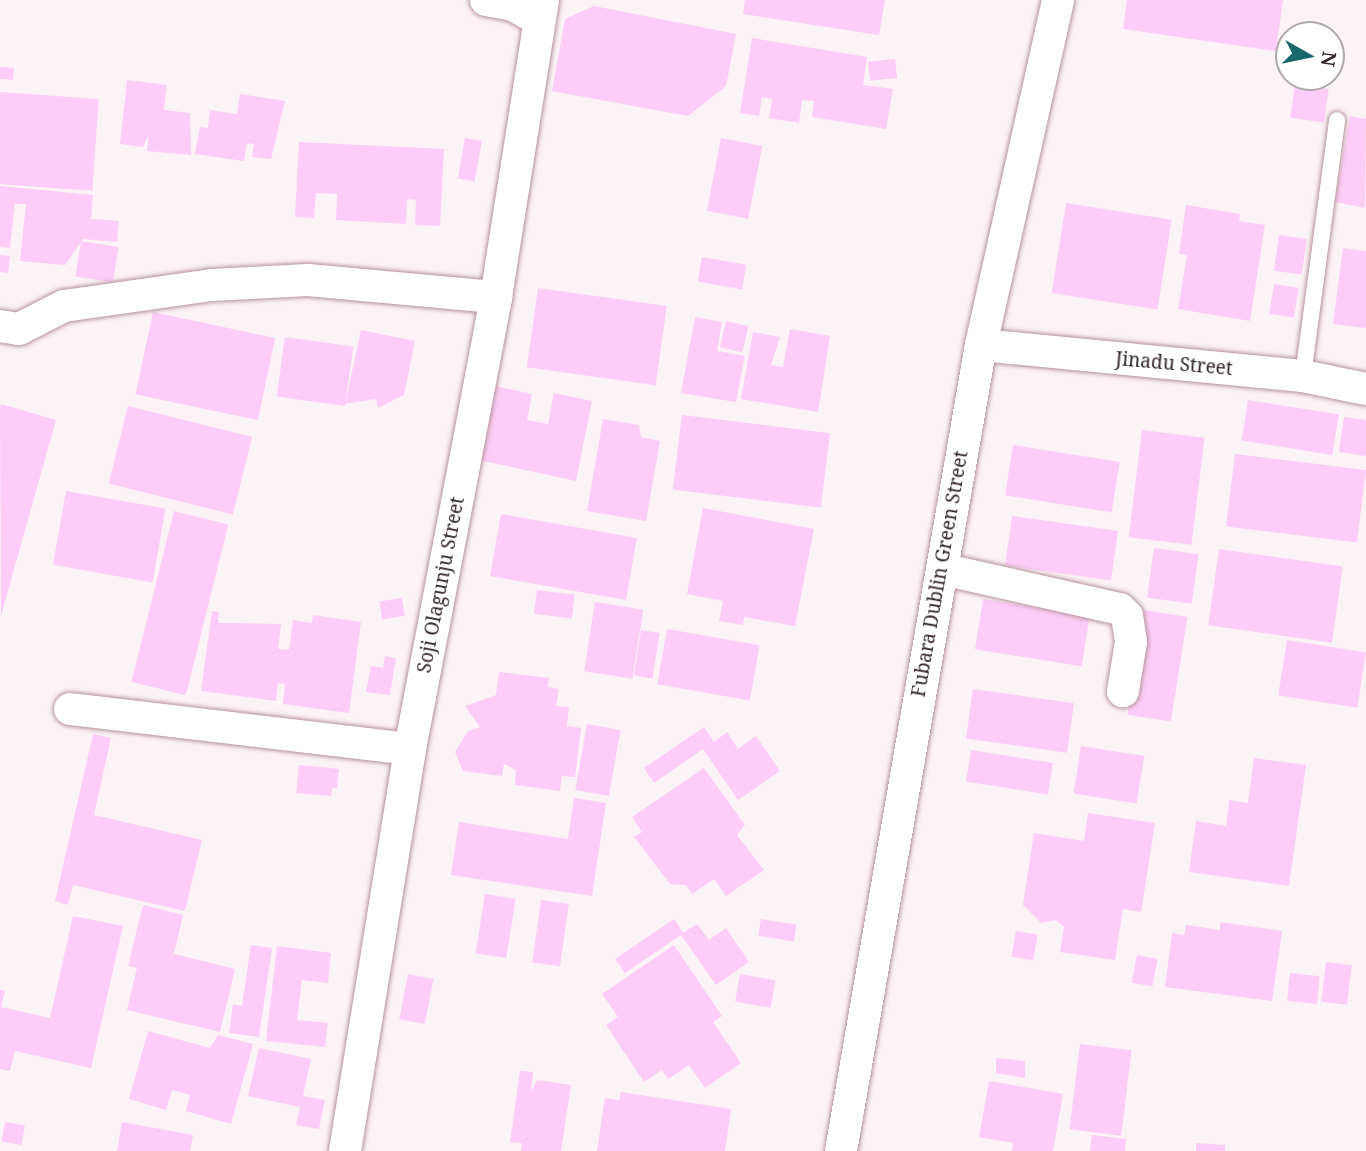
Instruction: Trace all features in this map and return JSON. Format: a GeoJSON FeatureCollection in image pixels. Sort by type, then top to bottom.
{"type":"FeatureCollection","features":[{"type":"Feature","properties":{"kind":"street"},"geometry":{"type":"LineString","coordinates":[[486,0],[541,10]]}},
{"type":"Feature","properties":{"kind":"street","name":"Fubara Dublin Green Street"},"geometry":{"type":"LineString","coordinates":[[841,1151],[981,345],[1058,0]]}},
{"type":"Feature","properties":{"kind":"street","name":"Soji Olagunju Street"},"geometry":{"type":"LineString","coordinates":[[345,1151],[410,749],[496,297],[541,10]]}},
{"type":"Feature","properties":{"kind":"street"},"geometry":{"type":"LineString","coordinates":[[0,326],[19,329],[64,306],[212,285],[308,280],[496,297]]}},
{"type":"Feature","properties":{"kind":"street","name":"Jinadu Street"},"geometry":{"type":"LineString","coordinates":[[981,345],[1303,376],[1366,389]]}},
{"type":"Feature","properties":{"kind":"street"},"geometry":{"type":"LineString","coordinates":[[942,569],[1119,609],[1127,616],[1131,642],[1123,691]]}},
{"type":"Feature","properties":{"kind":"street"},"geometry":{"type":"LineString","coordinates":[[70,709],[410,749]]}},
{"type":"Feature","properties":{"kind":"lane"},"geometry":{"type":"LineString","coordinates":[[1303,376],[1337,120]]}},
{"type":"Feature","properties":{"kind":"building"},"geometry":{"type":"Polygon","coordinates":[[[745,0],[885,0],[879,35],[743,14],[745,0]]]}},
{"type":"Feature","properties":{"kind":"building"},"geometry":{"type":"Polygon","coordinates":[[[1127,0],[1283,0],[1280,21],[1275,21],[1275,51],[1123,29],[1127,0]]]}},
{"type":"Feature","properties":{"kind":"building"},"geometry":{"type":"Polygon","coordinates":[[[594,6],[736,34],[726,86],[688,116],[552,91],[565,19],[594,6]]]}},
{"type":"Feature","properties":{"kind":"building"},"geometry":{"type":"Polygon","coordinates":[[[752,38],[867,57],[863,85],[893,89],[886,129],[812,117],[814,101],[802,100],[799,123],[769,118],[772,99],[762,97],[759,116],[740,113],[752,38]]]}},
{"type":"Feature","properties":{"kind":"building"},"geometry":{"type":"Polygon","coordinates":[[[895,59],[897,78],[870,81],[868,62],[895,59]]]}},
{"type":"Feature","properties":{"kind":"building"},"geometry":{"type":"Polygon","coordinates":[[[0,67],[14,68],[13,80],[0,79],[0,67]]]}},
{"type":"Feature","properties":{"kind":"building"},"geometry":{"type":"Polygon","coordinates":[[[127,80],[167,85],[164,110],[190,113],[191,155],[147,151],[149,134],[143,147],[120,144],[127,80]]]}},
{"type":"Feature","properties":{"kind":"building"},"geometry":{"type":"Polygon","coordinates":[[[1294,91],[1328,91],[1324,122],[1290,118],[1294,91]]]}},
{"type":"Feature","properties":{"kind":"building"},"geometry":{"type":"Polygon","coordinates":[[[0,92],[99,99],[92,191],[0,184],[0,92]]]}},
{"type":"Feature","properties":{"kind":"building"},"geometry":{"type":"Polygon","coordinates":[[[240,94],[285,101],[271,159],[252,157],[254,144],[247,143],[244,161],[195,154],[200,127],[208,128],[210,110],[237,114],[240,94]]]}},
{"type":"Feature","properties":{"kind":"building"},"geometry":{"type":"Polygon","coordinates":[[[1350,116],[1366,119],[1365,208],[1335,202],[1350,116]]]}},
{"type":"Feature","properties":{"kind":"building"},"geometry":{"type":"Polygon","coordinates":[[[465,138],[482,141],[475,181],[458,178],[465,138]]]}},
{"type":"Feature","properties":{"kind":"building"},"geometry":{"type":"Polygon","coordinates":[[[721,138],[762,146],[748,219],[707,211],[721,138]]]}},
{"type":"Feature","properties":{"kind":"building"},"geometry":{"type":"Polygon","coordinates":[[[299,142],[444,149],[440,226],[415,225],[416,200],[407,199],[406,224],[336,220],[337,194],[316,193],[314,218],[295,217],[299,142]]]}},
{"type":"Feature","properties":{"kind":"building"},"geometry":{"type":"Polygon","coordinates":[[[0,186],[93,195],[91,219],[119,221],[117,242],[83,239],[65,265],[20,261],[26,204],[15,204],[10,248],[0,247],[0,186]]]}},
{"type":"Feature","properties":{"kind":"building"},"geometry":{"type":"Polygon","coordinates":[[[1066,203],[1172,220],[1157,310],[1052,293],[1066,203]]]}},
{"type":"Feature","properties":{"kind":"building"},"geometry":{"type":"Polygon","coordinates":[[[1186,205],[1240,214],[1239,221],[1265,225],[1250,321],[1178,309],[1187,255],[1179,254],[1186,205]]]}},
{"type":"Feature","properties":{"kind":"building"},"geometry":{"type":"Polygon","coordinates":[[[1279,235],[1307,239],[1302,275],[1274,271],[1279,235]]]}},
{"type":"Feature","properties":{"kind":"building"},"geometry":{"type":"Polygon","coordinates":[[[81,241],[119,247],[113,283],[75,277],[81,241]]]}},
{"type":"Feature","properties":{"kind":"building"},"geometry":{"type":"Polygon","coordinates":[[[1343,248],[1366,251],[1366,328],[1333,324],[1343,248]]]}},
{"type":"Feature","properties":{"kind":"building"},"geometry":{"type":"Polygon","coordinates":[[[0,255],[10,256],[8,273],[0,272],[0,255]]]}},
{"type":"Feature","properties":{"kind":"building"},"geometry":{"type":"Polygon","coordinates":[[[702,257],[746,265],[742,289],[698,282],[702,257]]]}},
{"type":"Feature","properties":{"kind":"building"},"geometry":{"type":"Polygon","coordinates":[[[1274,284],[1299,288],[1294,318],[1269,314],[1274,284]]]}},
{"type":"Feature","properties":{"kind":"building"},"geometry":{"type":"Polygon","coordinates":[[[538,288],[667,306],[656,385],[527,367],[538,288]]]}},
{"type":"Feature","properties":{"kind":"building"},"geometry":{"type":"Polygon","coordinates":[[[153,312],[275,338],[258,420],[136,394],[153,312]]]}},
{"type":"Feature","properties":{"kind":"building"},"geometry":{"type":"Polygon","coordinates":[[[695,317],[722,322],[717,351],[745,356],[736,402],[681,393],[695,317]]]}},
{"type":"Feature","properties":{"kind":"building"},"geometry":{"type":"Polygon","coordinates":[[[726,321],[748,326],[742,352],[720,347],[726,321]]]}},
{"type":"Feature","properties":{"kind":"building"},"geometry":{"type":"Polygon","coordinates":[[[790,329],[830,336],[818,412],[741,399],[753,332],[780,337],[771,365],[783,367],[790,329]]]}},
{"type":"Feature","properties":{"kind":"building"},"geometry":{"type":"Polygon","coordinates":[[[361,330],[415,341],[404,395],[378,408],[376,399],[345,404],[361,330]]]}},
{"type":"Feature","properties":{"kind":"building"},"geometry":{"type":"Polygon","coordinates":[[[285,337],[353,347],[345,406],[277,396],[285,337]]]}},
{"type":"Feature","properties":{"kind":"building"},"geometry":{"type":"Polygon","coordinates":[[[495,386],[532,394],[527,420],[548,424],[554,393],[592,401],[576,481],[479,460],[495,386]]]}},
{"type":"Feature","properties":{"kind":"building"},"geometry":{"type":"Polygon","coordinates":[[[1248,400],[1339,414],[1332,455],[1242,440],[1248,400]]]}},
{"type":"Feature","properties":{"kind":"building"},"geometry":{"type":"Polygon","coordinates":[[[1,404],[56,420],[1,616],[0,408],[1,404]]]}},
{"type":"Feature","properties":{"kind":"building"},"geometry":{"type":"Polygon","coordinates":[[[128,406],[252,437],[233,515],[109,484],[128,406]]]}},
{"type":"Feature","properties":{"kind":"building"},"geometry":{"type":"Polygon","coordinates":[[[682,415],[830,433],[821,508],[673,489],[682,415]]]}},
{"type":"Feature","properties":{"kind":"building"},"geometry":{"type":"Polygon","coordinates":[[[1344,417],[1366,420],[1366,456],[1339,452],[1344,417]]]}},
{"type":"Feature","properties":{"kind":"building"},"geometry":{"type":"Polygon","coordinates":[[[603,419],[639,425],[641,437],[660,441],[646,521],[587,511],[603,419]]]}},
{"type":"Feature","properties":{"kind":"building"},"geometry":{"type":"Polygon","coordinates":[[[1142,430],[1205,438],[1191,545],[1129,537],[1142,430]]]}},
{"type":"Feature","properties":{"kind":"building"},"geometry":{"type":"Polygon","coordinates":[[[1013,445],[1120,462],[1112,512],[1005,495],[1013,445]]]}},
{"type":"Feature","properties":{"kind":"building"},"geometry":{"type":"Polygon","coordinates":[[[1235,454],[1366,470],[1357,543],[1226,526],[1235,454]]]}},
{"type":"Feature","properties":{"kind":"building"},"geometry":{"type":"Polygon","coordinates":[[[66,491],[165,509],[152,582],[53,565],[66,491]]]}},
{"type":"Feature","properties":{"kind":"building"},"geometry":{"type":"Polygon","coordinates":[[[703,508],[814,529],[795,626],[744,617],[743,625],[719,621],[723,601],[687,594],[703,508]]]}},
{"type":"Feature","properties":{"kind":"building"},"geometry":{"type":"Polygon","coordinates":[[[174,511],[228,525],[186,695],[131,682],[174,511]]]}},
{"type":"Feature","properties":{"kind":"building"},"geometry":{"type":"Polygon","coordinates":[[[501,514],[637,538],[626,600],[490,576],[501,514]]]}},
{"type":"Feature","properties":{"kind":"building"},"geometry":{"type":"Polygon","coordinates":[[[1012,516],[1118,531],[1111,580],[1005,566],[1012,516]]]}},
{"type":"Feature","properties":{"kind":"building"},"geometry":{"type":"Polygon","coordinates":[[[1154,548],[1199,554],[1192,604],[1147,598],[1154,548]]]}},
{"type":"Feature","properties":{"kind":"building"},"geometry":{"type":"Polygon","coordinates":[[[1219,549],[1343,566],[1332,643],[1208,625],[1219,549]]]}},
{"type":"Feature","properties":{"kind":"building"},"geometry":{"type":"Polygon","coordinates":[[[537,590],[575,595],[572,618],[534,614],[537,590]]]}},
{"type":"Feature","properties":{"kind":"building"},"geometry":{"type":"Polygon","coordinates":[[[402,598],[405,616],[382,619],[379,602],[402,598]]]}},
{"type":"Feature","properties":{"kind":"building"},"geometry":{"type":"Polygon","coordinates":[[[983,599],[1090,616],[1082,666],[975,649],[983,599]]]}},
{"type":"Feature","properties":{"kind":"building"},"geometry":{"type":"Polygon","coordinates":[[[595,602],[643,610],[632,679],[584,671],[595,602]]]}},
{"type":"Feature","properties":{"kind":"building"},"geometry":{"type":"Polygon","coordinates":[[[1144,610],[1187,617],[1171,722],[1127,715],[1144,610]]]}},
{"type":"Feature","properties":{"kind":"building"},"geometry":{"type":"Polygon","coordinates":[[[212,611],[219,612],[218,623],[281,624],[278,649],[289,650],[293,620],[312,623],[313,615],[361,622],[349,713],[283,704],[285,684],[278,683],[276,701],[201,691],[212,611]]]}},
{"type":"Feature","properties":{"kind":"building"},"geometry":{"type":"Polygon","coordinates":[[[667,629],[760,645],[750,700],[657,684],[667,629]]]}},
{"type":"Feature","properties":{"kind":"building"},"geometry":{"type":"Polygon","coordinates":[[[641,630],[660,633],[653,678],[634,675],[641,630]]]}},
{"type":"Feature","properties":{"kind":"building"},"geometry":{"type":"Polygon","coordinates":[[[1287,640],[1366,653],[1357,708],[1278,695],[1287,640]]]}},
{"type":"Feature","properties":{"kind":"building"},"geometry":{"type":"Polygon","coordinates":[[[385,656],[396,658],[390,695],[366,692],[371,666],[383,668],[385,656]]]}},
{"type":"Feature","properties":{"kind":"building"},"geometry":{"type":"Polygon","coordinates":[[[499,672],[549,678],[548,687],[559,689],[556,706],[569,707],[567,726],[581,728],[575,777],[562,776],[560,791],[515,785],[516,770],[504,764],[502,776],[463,771],[455,752],[468,731],[480,727],[465,706],[496,695],[499,672]]]}},
{"type":"Feature","properties":{"kind":"building"},"geometry":{"type":"Polygon","coordinates":[[[973,689],[1074,703],[1067,753],[966,739],[973,689]]]}},
{"type":"Feature","properties":{"kind":"building"},"geometry":{"type":"Polygon","coordinates":[[[587,724],[620,730],[609,796],[575,790],[587,724]]]}},
{"type":"Feature","properties":{"kind":"building"},"geometry":{"type":"Polygon","coordinates":[[[704,727],[714,742],[727,732],[738,749],[756,736],[780,771],[738,800],[703,749],[654,783],[644,768],[704,727]]]}},
{"type":"Feature","properties":{"kind":"building"},"geometry":{"type":"Polygon","coordinates":[[[93,734],[111,738],[94,815],[202,840],[185,911],[73,885],[68,905],[55,901],[93,734]]]}},
{"type":"Feature","properties":{"kind":"building"},"geometry":{"type":"Polygon","coordinates":[[[1081,746],[1144,756],[1137,803],[1073,793],[1081,746]]]}},
{"type":"Feature","properties":{"kind":"building"},"geometry":{"type":"Polygon","coordinates":[[[971,750],[1053,763],[1048,795],[966,782],[971,750]]]}},
{"type":"Feature","properties":{"kind":"building"},"geometry":{"type":"Polygon","coordinates":[[[1254,758],[1306,765],[1289,886],[1189,872],[1196,821],[1226,826],[1229,800],[1248,803],[1254,758]]]}},
{"type":"Feature","properties":{"kind":"building"},"geometry":{"type":"Polygon","coordinates":[[[299,765],[339,769],[337,788],[332,788],[331,796],[296,793],[299,765]]]}},
{"type":"Feature","properties":{"kind":"building"},"geometry":{"type":"Polygon","coordinates":[[[704,768],[745,825],[737,835],[764,870],[726,896],[714,879],[692,894],[686,885],[670,884],[634,837],[642,832],[632,817],[704,768]]]}},
{"type":"Feature","properties":{"kind":"building"},"geometry":{"type":"Polygon","coordinates":[[[574,798],[606,803],[592,896],[451,875],[459,822],[568,839],[574,798]]]}},
{"type":"Feature","properties":{"kind":"building"},"geometry":{"type":"Polygon","coordinates":[[[1088,813],[1155,823],[1141,912],[1123,909],[1115,960],[1060,952],[1064,927],[1056,920],[1041,923],[1023,905],[1034,833],[1084,841],[1088,813]]]}},
{"type":"Feature","properties":{"kind":"building"},"geometry":{"type":"Polygon","coordinates":[[[485,894],[516,899],[506,958],[476,953],[485,894]]]}},
{"type":"Feature","properties":{"kind":"building"},"geometry":{"type":"Polygon","coordinates":[[[541,900],[569,904],[560,966],[532,962],[541,900]]]}},
{"type":"Feature","properties":{"kind":"building"},"geometry":{"type":"Polygon","coordinates":[[[143,905],[183,915],[174,954],[235,969],[220,1032],[127,1010],[137,968],[128,966],[143,905]]]}},
{"type":"Feature","properties":{"kind":"building"},"geometry":{"type":"Polygon","coordinates":[[[73,916],[123,926],[91,1068],[15,1051],[10,1071],[0,1069],[0,990],[5,991],[1,1007],[50,1018],[73,916]]]}},
{"type":"Feature","properties":{"kind":"building"},"geometry":{"type":"Polygon","coordinates":[[[674,919],[683,933],[697,924],[709,940],[726,928],[749,962],[716,985],[681,935],[625,973],[615,959],[674,919]]]}},
{"type":"Feature","properties":{"kind":"building"},"geometry":{"type":"Polygon","coordinates":[[[761,919],[797,925],[794,941],[758,936],[761,919]]]}},
{"type":"Feature","properties":{"kind":"building"},"geometry":{"type":"Polygon","coordinates":[[[1220,922],[1282,931],[1272,1001],[1165,987],[1172,933],[1184,935],[1186,925],[1220,930],[1220,922]]]}},
{"type":"Feature","properties":{"kind":"building"},"geometry":{"type":"Polygon","coordinates":[[[1016,931],[1038,935],[1033,960],[1011,957],[1016,931]]]}},
{"type":"Feature","properties":{"kind":"building"},"geometry":{"type":"Polygon","coordinates":[[[251,945],[272,948],[259,1037],[229,1033],[233,1004],[242,1006],[251,945]]]}},
{"type":"Feature","properties":{"kind":"building"},"geometry":{"type":"Polygon","coordinates":[[[674,945],[722,1016],[713,1022],[741,1063],[705,1088],[689,1065],[668,1079],[662,1070],[644,1082],[606,1025],[618,1017],[602,994],[674,945]]]}},
{"type":"Feature","properties":{"kind":"building"},"geometry":{"type":"Polygon","coordinates":[[[277,946],[331,953],[328,983],[302,980],[297,1020],[328,1023],[325,1047],[266,1041],[277,946]]]}},
{"type":"Feature","properties":{"kind":"building"},"geometry":{"type":"Polygon","coordinates":[[[1137,955],[1158,959],[1152,986],[1132,982],[1137,955]]]}},
{"type":"Feature","properties":{"kind":"building"},"geometry":{"type":"Polygon","coordinates":[[[1326,962],[1352,965],[1347,1005],[1321,1002],[1326,962]]]}},
{"type":"Feature","properties":{"kind":"building"},"geometry":{"type":"Polygon","coordinates":[[[1290,973],[1320,976],[1317,1004],[1287,1001],[1290,973]]]}},
{"type":"Feature","properties":{"kind":"building"},"geometry":{"type":"Polygon","coordinates":[[[408,974],[434,979],[425,1024],[399,1019],[408,974]]]}},
{"type":"Feature","properties":{"kind":"building"},"geometry":{"type":"Polygon","coordinates":[[[740,974],[775,980],[771,1008],[735,1002],[740,974]]]}},
{"type":"Feature","properties":{"kind":"building"},"geometry":{"type":"Polygon","coordinates":[[[148,1031],[210,1048],[218,1035],[253,1044],[231,1124],[186,1111],[190,1095],[172,1090],[166,1110],[129,1099],[148,1031]]]}},
{"type":"Feature","properties":{"kind":"building"},"geometry":{"type":"Polygon","coordinates":[[[1080,1044],[1132,1050],[1121,1136],[1070,1129],[1080,1044]]]}},
{"type":"Feature","properties":{"kind":"building"},"geometry":{"type":"Polygon","coordinates":[[[259,1048],[311,1059],[303,1096],[325,1100],[319,1129],[296,1125],[300,1107],[248,1096],[259,1048]]]}},
{"type":"Feature","properties":{"kind":"building"},"geometry":{"type":"Polygon","coordinates":[[[996,1058],[1025,1061],[1025,1078],[996,1073],[996,1058]]]}},
{"type":"Feature","properties":{"kind":"building"},"geometry":{"type":"Polygon","coordinates":[[[520,1071],[533,1072],[531,1092],[537,1080],[571,1085],[561,1151],[521,1151],[522,1143],[510,1142],[520,1071]]]}},
{"type":"Feature","properties":{"kind":"building"},"geometry":{"type":"Polygon","coordinates":[[[989,1081],[1063,1094],[1053,1151],[1012,1151],[1013,1143],[979,1137],[989,1081]]]}},
{"type":"Feature","properties":{"kind":"building"},"geometry":{"type":"Polygon","coordinates":[[[621,1092],[731,1109],[725,1151],[597,1151],[605,1098],[619,1100],[621,1092]]]}},
{"type":"Feature","properties":{"kind":"building"},"geometry":{"type":"Polygon","coordinates":[[[5,1122],[25,1125],[22,1145],[2,1142],[5,1122]]]}},
{"type":"Feature","properties":{"kind":"building"},"geometry":{"type":"Polygon","coordinates":[[[122,1122],[193,1135],[190,1151],[117,1151],[122,1122]]]}},
{"type":"Feature","properties":{"kind":"building"},"geometry":{"type":"Polygon","coordinates":[[[1092,1135],[1126,1139],[1125,1151],[1090,1151],[1092,1135]]]}},
{"type":"Feature","properties":{"kind":"building"},"geometry":{"type":"Polygon","coordinates":[[[1196,1143],[1225,1145],[1225,1151],[1196,1151],[1196,1143]]]}}]}
